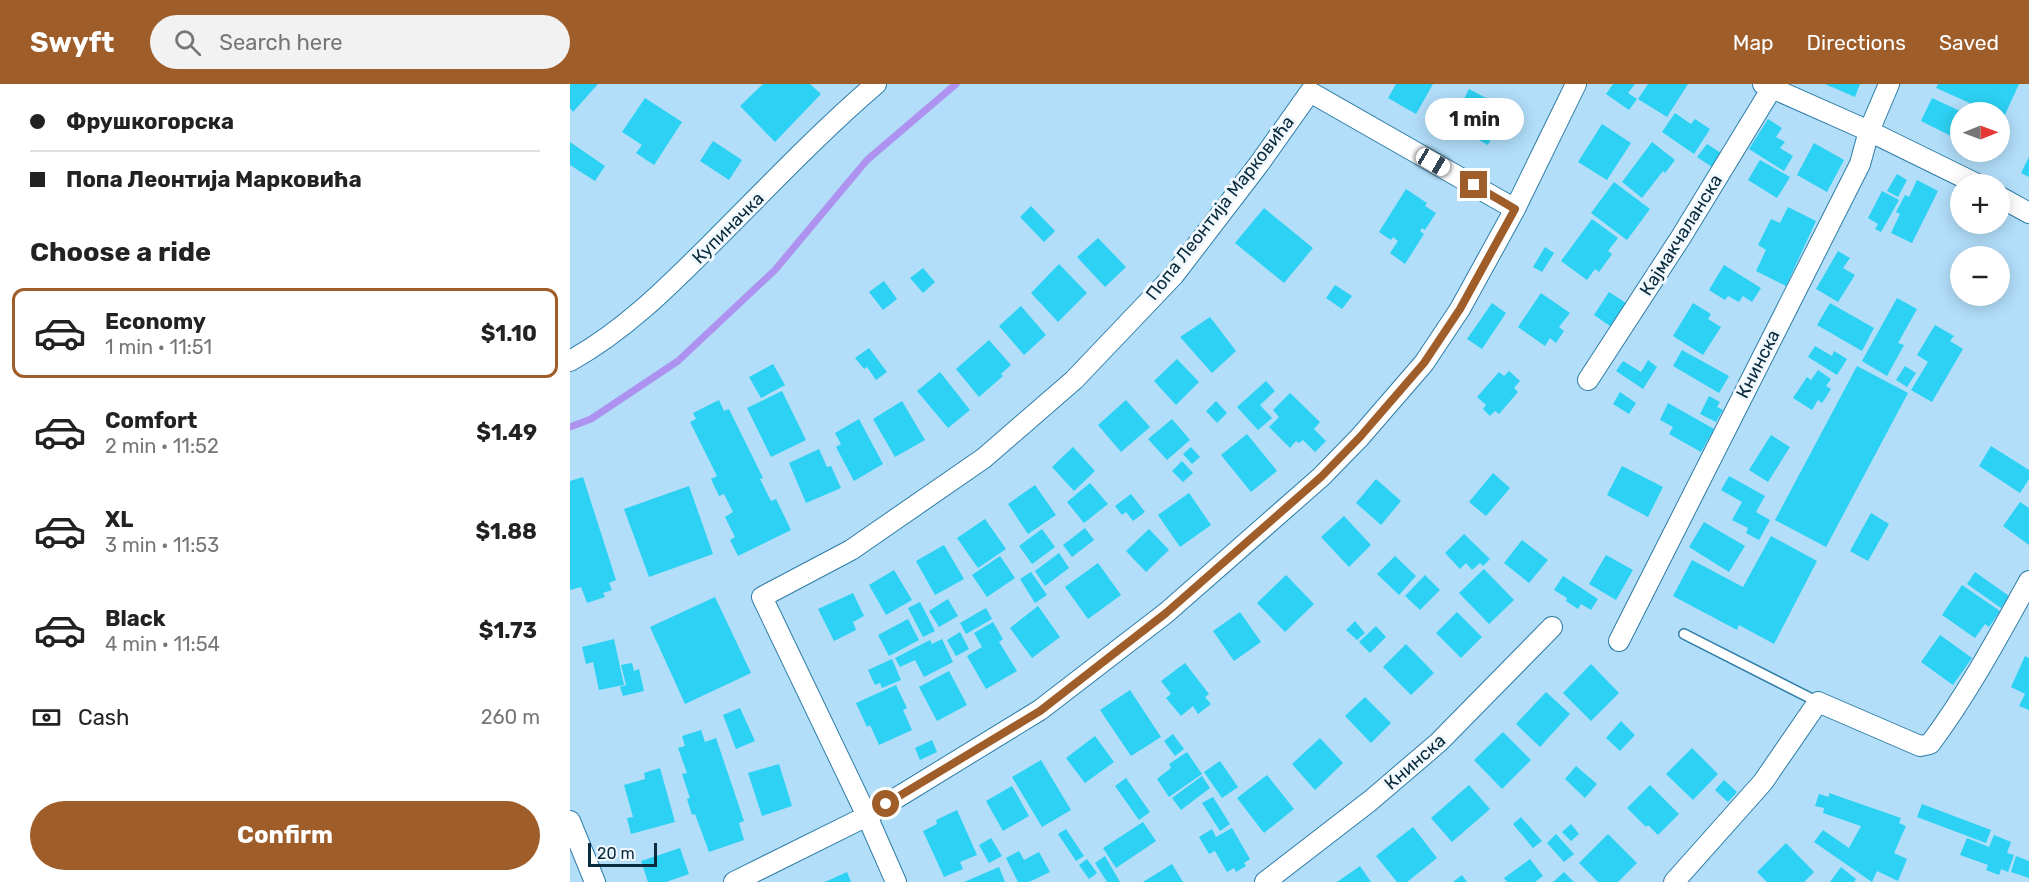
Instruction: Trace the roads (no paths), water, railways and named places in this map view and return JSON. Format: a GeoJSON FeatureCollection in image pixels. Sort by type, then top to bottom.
{"type":"FeatureCollection","features":[{"type":"Feature","properties":{"kind":"street","name":"Купиначка"},"geometry":{"type":"LineString","coordinates":[[570,361],[590,350],[638,314],[682,274],[841,114],[876,84]]}},
{"type":"Feature","properties":{"kind":"street"},"geometry":{"type":"LineString","coordinates":[[734,882],[867,816],[1040,711],[1166,613],[1321,477],[1360,437],[1424,363],[1460,309],[1515,209],[1576,84]]}},
{"type":"Feature","properties":{"kind":"street","name":"Книнска"},"geometry":{"type":"LineString","coordinates":[[1618,640],[1860,164],[1869,131],[1889,84]]}},
{"type":"Feature","properties":{"kind":"street"},"geometry":{"type":"LineString","coordinates":[[1768,86],[1869,131],[1957,174]]}},
{"type":"Feature","properties":{"kind":"street","name":"Кајмакчаланска"},"geometry":{"type":"LineString","coordinates":[[1588,380],[1681,237],[1768,86]]}},
{"type":"Feature","properties":{"kind":"street","name":"Попа Леонтија Марковића"},"geometry":{"type":"LineString","coordinates":[[896,882],[867,816],[762,597],[860,544],[984,458],[1074,380],[1174,275],[1259,164],[1310,92],[1515,209]]}},
{"type":"Feature","properties":{"kind":"street"},"geometry":{"type":"LineString","coordinates":[[2010,202],[2029,213]]}},
{"type":"Feature","properties":{"kind":"street"},"geometry":{"type":"LineString","coordinates":[[1674,882],[1763,782],[1818,702],[1920,746],[1930,744],[1973,680],[2029,581]]}},
{"type":"Feature","properties":{"kind":"street","name":"Книнска"},"geometry":{"type":"LineString","coordinates":[[1265,882],[1370,801],[1439,742],[1552,627]]}},
{"type":"Feature","properties":{"kind":"street"},"geometry":{"type":"LineString","coordinates":[[570,821],[595,882]]}},
{"type":"Feature","properties":{"kind":"lane"},"geometry":{"type":"LineString","coordinates":[[1684,634],[1818,702]]}},
{"type":"Feature","properties":{"kind":"waterway"},"geometry":{"type":"LineString","coordinates":[[570,427],[591,419],[678,361],[775,270],[867,160],[956,84]]}}]}
